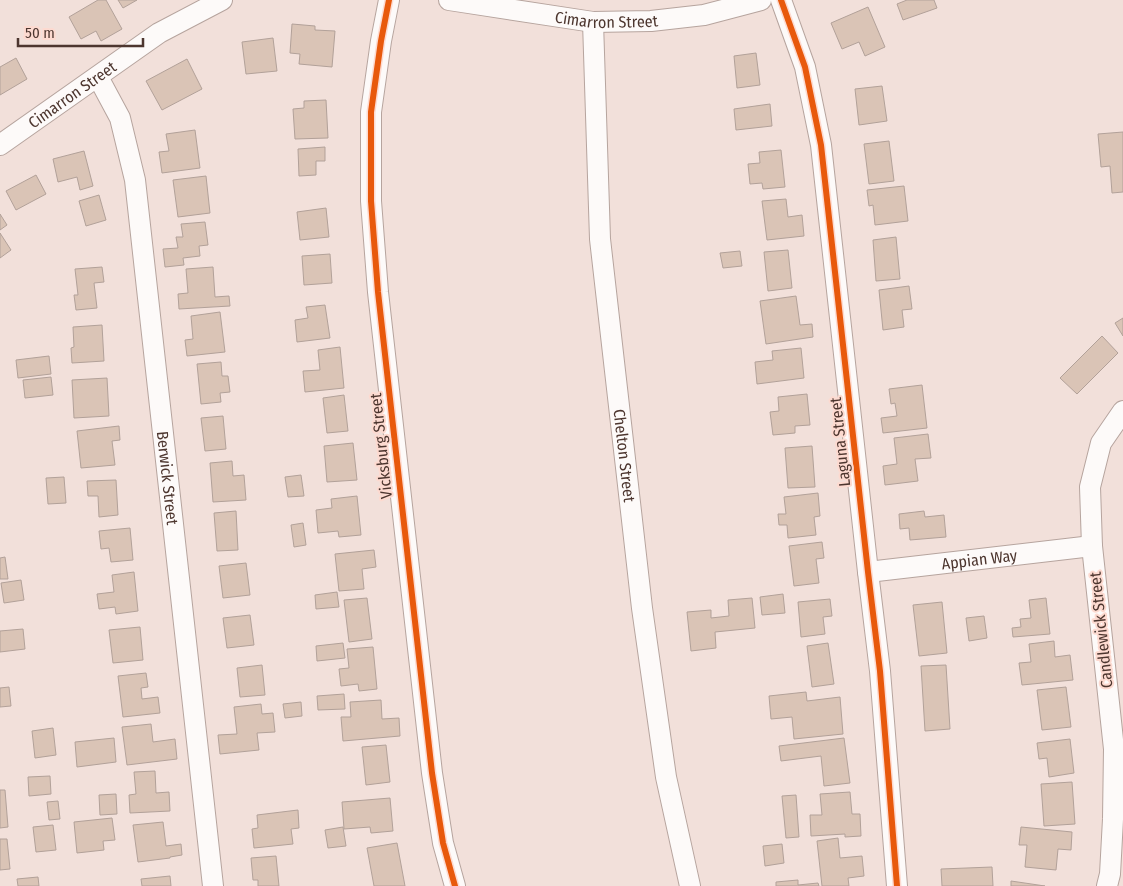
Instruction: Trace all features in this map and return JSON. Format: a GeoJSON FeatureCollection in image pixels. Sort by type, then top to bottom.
{"type":"FeatureCollection","features":[{"type":"Feature","properties":{"kind":"street","name":"Cimarron Street"},"geometry":{"type":"LineString","coordinates":[[0,145],[159,33],[222,0]]}},
{"type":"Feature","properties":{"kind":"street","name":"Vicksburg Street"},"geometry":{"type":"LineString","coordinates":[[389,0],[381,42],[372,112],[371,201],[378,292],[432,773],[443,843],[455,886]]}},
{"type":"Feature","properties":{"kind":"street","name":"Cimarron Street"},"geometry":{"type":"LineString","coordinates":[[449,0],[593,22],[651,21],[704,15],[761,0]]}},
{"type":"Feature","properties":{"kind":"street","name":"Laguna Street"},"geometry":{"type":"LineString","coordinates":[[781,0],[805,67],[821,145],[880,671],[897,886]]}},
{"type":"Feature","properties":{"kind":"street","name":"Chelton Street"},"geometry":{"type":"LineString","coordinates":[[593,22],[600,239],[642,608],[666,777],[690,886]]}},
{"type":"Feature","properties":{"kind":"street","name":"Berwick Street"},"geometry":{"type":"LineString","coordinates":[[98,77],[120,118],[135,180],[213,886]]}},
{"type":"Feature","properties":{"kind":"street","name":"Candlewick Street"},"geometry":{"type":"LineString","coordinates":[[1107,886],[1110,874],[1114,748],[1092,546],[1090,487],[1101,443],[1123,411]]}},
{"type":"Feature","properties":{"kind":"street","name":"Appian Way"},"geometry":{"type":"LineString","coordinates":[[868,572],[1092,546]]}},
{"type":"Feature","properties":{"kind":"building"},"geometry":{"type":"Polygon","coordinates":[[[98,0],[106,0],[122,29],[101,41],[96,31],[81,39],[69,17],[98,0]]]}},
{"type":"Feature","properties":{"kind":"building"},"geometry":{"type":"Polygon","coordinates":[[[118,0],[137,0],[123,8],[118,0]]]}},
{"type":"Feature","properties":{"kind":"building"},"geometry":{"type":"Polygon","coordinates":[[[907,0],[934,0],[937,8],[903,20],[897,4],[907,0]]]}},
{"type":"Feature","properties":{"kind":"building"},"geometry":{"type":"Polygon","coordinates":[[[868,7],[885,47],[865,56],[859,42],[842,49],[831,23],[868,7]]]}},
{"type":"Feature","properties":{"kind":"building"},"geometry":{"type":"Polygon","coordinates":[[[292,24],[315,26],[315,30],[335,31],[332,67],[299,64],[300,54],[290,53],[292,24]]]}},
{"type":"Feature","properties":{"kind":"building"},"geometry":{"type":"Polygon","coordinates":[[[273,38],[277,71],[246,74],[242,42],[273,38]]]}},
{"type":"Feature","properties":{"kind":"building"},"geometry":{"type":"Polygon","coordinates":[[[756,53],[760,85],[737,88],[734,56],[756,53]]]}},
{"type":"Feature","properties":{"kind":"building"},"geometry":{"type":"Polygon","coordinates":[[[16,58],[27,79],[0,95],[0,67],[16,58]]]}},
{"type":"Feature","properties":{"kind":"building"},"geometry":{"type":"Polygon","coordinates":[[[187,59],[202,89],[162,110],[146,81],[187,59]]]}},
{"type":"Feature","properties":{"kind":"building"},"geometry":{"type":"Polygon","coordinates":[[[882,86],[887,121],[859,125],[855,89],[882,86]]]}},
{"type":"Feature","properties":{"kind":"building"},"geometry":{"type":"Polygon","coordinates":[[[326,100],[328,138],[295,139],[293,109],[304,108],[304,101],[326,100]]]}},
{"type":"Feature","properties":{"kind":"building"},"geometry":{"type":"Polygon","coordinates":[[[770,104],[772,126],[736,130],[734,109],[770,104]]]}},
{"type":"Feature","properties":{"kind":"building"},"geometry":{"type":"Polygon","coordinates":[[[195,130],[200,168],[162,173],[159,152],[169,151],[166,134],[195,130]]]}},
{"type":"Feature","properties":{"kind":"building"},"geometry":{"type":"Polygon","coordinates":[[[1123,132],[1123,192],[1112,193],[1110,166],[1101,167],[1098,134],[1123,132]]]}},
{"type":"Feature","properties":{"kind":"building"},"geometry":{"type":"Polygon","coordinates":[[[889,141],[894,181],[869,184],[864,144],[889,141]]]}},
{"type":"Feature","properties":{"kind":"building"},"geometry":{"type":"Polygon","coordinates":[[[325,147],[325,161],[316,161],[316,175],[299,176],[298,149],[325,147]]]}},
{"type":"Feature","properties":{"kind":"building"},"geometry":{"type":"Polygon","coordinates":[[[781,150],[785,187],[763,189],[762,183],[750,184],[748,164],[760,163],[759,152],[781,150]]]}},
{"type":"Feature","properties":{"kind":"building"},"geometry":{"type":"Polygon","coordinates":[[[84,151],[93,186],[80,190],[77,177],[58,182],[53,159],[84,151]]]}},
{"type":"Feature","properties":{"kind":"building"},"geometry":{"type":"Polygon","coordinates":[[[36,175],[46,194],[16,210],[6,191],[36,175]]]}},
{"type":"Feature","properties":{"kind":"building"},"geometry":{"type":"Polygon","coordinates":[[[206,176],[210,213],[178,217],[173,180],[206,176]]]}},
{"type":"Feature","properties":{"kind":"building"},"geometry":{"type":"Polygon","coordinates":[[[904,186],[908,221],[875,225],[873,205],[869,206],[867,190],[904,186]]]}},
{"type":"Feature","properties":{"kind":"building"},"geometry":{"type":"Polygon","coordinates":[[[99,195],[106,220],[86,226],[79,201],[99,195]]]}},
{"type":"Feature","properties":{"kind":"building"},"geometry":{"type":"Polygon","coordinates":[[[786,199],[788,217],[802,215],[804,236],[767,240],[762,201],[786,199]]]}},
{"type":"Feature","properties":{"kind":"building"},"geometry":{"type":"Polygon","coordinates":[[[326,208],[329,237],[300,240],[297,212],[326,208]]]}},
{"type":"Feature","properties":{"kind":"building"},"geometry":{"type":"Polygon","coordinates":[[[0,214],[7,225],[0,230],[0,214]]]}},
{"type":"Feature","properties":{"kind":"building"},"geometry":{"type":"Polygon","coordinates":[[[205,222],[208,245],[199,246],[200,256],[183,258],[184,265],[165,267],[163,249],[178,248],[176,237],[183,237],[181,224],[205,222]]]}},
{"type":"Feature","properties":{"kind":"building"},"geometry":{"type":"Polygon","coordinates":[[[0,233],[11,250],[0,258],[0,233]]]}},
{"type":"Feature","properties":{"kind":"building"},"geometry":{"type":"Polygon","coordinates":[[[896,237],[900,279],[876,281],[873,240],[896,237]]]}},
{"type":"Feature","properties":{"kind":"building"},"geometry":{"type":"Polygon","coordinates":[[[788,250],[792,288],[768,291],[764,252],[788,250]]]}},
{"type":"Feature","properties":{"kind":"building"},"geometry":{"type":"Polygon","coordinates":[[[740,251],[742,266],[723,268],[720,253],[740,251]]]}},
{"type":"Feature","properties":{"kind":"building"},"geometry":{"type":"Polygon","coordinates":[[[330,254],[332,283],[304,285],[302,256],[330,254]]]}},
{"type":"Feature","properties":{"kind":"building"},"geometry":{"type":"Polygon","coordinates":[[[102,267],[104,282],[94,283],[97,308],[76,310],[74,295],[78,295],[75,269],[102,267]]]}},
{"type":"Feature","properties":{"kind":"building"},"geometry":{"type":"Polygon","coordinates":[[[213,267],[215,297],[229,296],[230,306],[179,309],[178,294],[188,293],[186,269],[213,267]]]}},
{"type":"Feature","properties":{"kind":"building"},"geometry":{"type":"Polygon","coordinates":[[[909,286],[912,309],[902,310],[904,327],[883,330],[879,290],[909,286]]]}},
{"type":"Feature","properties":{"kind":"building"},"geometry":{"type":"Polygon","coordinates":[[[796,296],[800,325],[812,324],[813,337],[766,344],[760,301],[796,296]]]}},
{"type":"Feature","properties":{"kind":"building"},"geometry":{"type":"Polygon","coordinates":[[[325,305],[330,338],[297,342],[295,320],[308,318],[306,307],[325,305]]]}},
{"type":"Feature","properties":{"kind":"building"},"geometry":{"type":"Polygon","coordinates":[[[220,312],[225,352],[187,356],[185,340],[193,339],[191,316],[220,312]]]}},
{"type":"Feature","properties":{"kind":"building"},"geometry":{"type":"Polygon","coordinates":[[[1123,318],[1123,336],[1115,323],[1123,318]]]}},
{"type":"Feature","properties":{"kind":"building"},"geometry":{"type":"Polygon","coordinates":[[[102,325],[104,361],[72,363],[71,348],[74,347],[73,327],[102,325]]]}},
{"type":"Feature","properties":{"kind":"building"},"geometry":{"type":"Polygon","coordinates":[[[1102,336],[1118,353],[1077,394],[1060,378],[1102,336]]]}},
{"type":"Feature","properties":{"kind":"building"},"geometry":{"type":"Polygon","coordinates":[[[340,347],[344,388],[305,392],[303,371],[320,370],[318,350],[340,347]]]}},
{"type":"Feature","properties":{"kind":"building"},"geometry":{"type":"Polygon","coordinates":[[[801,348],[804,378],[757,384],[755,362],[773,360],[772,351],[801,348]]]}},
{"type":"Feature","properties":{"kind":"building"},"geometry":{"type":"Polygon","coordinates":[[[49,356],[51,374],[18,378],[16,360],[49,356]]]}},
{"type":"Feature","properties":{"kind":"building"},"geometry":{"type":"Polygon","coordinates":[[[221,362],[222,376],[228,376],[230,392],[220,393],[221,402],[201,404],[197,364],[221,362]]]}},
{"type":"Feature","properties":{"kind":"building"},"geometry":{"type":"Polygon","coordinates":[[[51,377],[53,395],[25,398],[23,380],[51,377]]]}},
{"type":"Feature","properties":{"kind":"building"},"geometry":{"type":"Polygon","coordinates":[[[107,378],[109,416],[74,418],[72,380],[107,378]]]}},
{"type":"Feature","properties":{"kind":"building"},"geometry":{"type":"Polygon","coordinates":[[[922,385],[927,428],[883,433],[881,418],[897,416],[895,403],[891,404],[889,389],[922,385]]]}},
{"type":"Feature","properties":{"kind":"building"},"geometry":{"type":"Polygon","coordinates":[[[807,394],[810,425],[795,426],[795,433],[773,435],[770,412],[779,411],[778,397],[807,394]]]}},
{"type":"Feature","properties":{"kind":"building"},"geometry":{"type":"Polygon","coordinates":[[[344,395],[348,431],[327,433],[323,398],[344,395]]]}},
{"type":"Feature","properties":{"kind":"building"},"geometry":{"type":"Polygon","coordinates":[[[223,416],[226,449],[205,451],[201,418],[223,416]]]}},
{"type":"Feature","properties":{"kind":"building"},"geometry":{"type":"Polygon","coordinates":[[[119,426],[120,440],[112,441],[115,465],[81,468],[77,431],[119,426]]]}},
{"type":"Feature","properties":{"kind":"building"},"geometry":{"type":"Polygon","coordinates":[[[928,434],[931,458],[915,459],[918,481],[885,485],[883,466],[897,464],[894,438],[928,434]]]}},
{"type":"Feature","properties":{"kind":"building"},"geometry":{"type":"Polygon","coordinates":[[[353,443],[357,480],[327,482],[324,446],[353,443]]]}},
{"type":"Feature","properties":{"kind":"building"},"geometry":{"type":"Polygon","coordinates":[[[812,446],[815,487],[788,488],[785,448],[812,446]]]}},
{"type":"Feature","properties":{"kind":"building"},"geometry":{"type":"Polygon","coordinates":[[[232,461],[233,476],[244,475],[246,500],[213,502],[210,463],[232,461]]]}},
{"type":"Feature","properties":{"kind":"building"},"geometry":{"type":"Polygon","coordinates":[[[301,475],[304,496],[288,497],[285,477],[301,475]]]}},
{"type":"Feature","properties":{"kind":"building"},"geometry":{"type":"Polygon","coordinates":[[[64,477],[66,503],[48,504],[46,478],[64,477]]]}},
{"type":"Feature","properties":{"kind":"building"},"geometry":{"type":"Polygon","coordinates":[[[116,480],[118,515],[99,517],[98,496],[88,496],[87,481],[116,480]]]}},
{"type":"Feature","properties":{"kind":"building"},"geometry":{"type":"Polygon","coordinates":[[[818,493],[820,516],[814,517],[816,535],[788,538],[787,525],[779,525],[778,514],[786,514],[784,497],[818,493]]]}},
{"type":"Feature","properties":{"kind":"building"},"geometry":{"type":"Polygon","coordinates":[[[357,496],[361,535],[339,537],[338,531],[318,533],[316,510],[332,508],[331,499],[357,496]]]}},
{"type":"Feature","properties":{"kind":"building"},"geometry":{"type":"Polygon","coordinates":[[[236,511],[238,550],[217,551],[214,513],[236,511]]]}},
{"type":"Feature","properties":{"kind":"building"},"geometry":{"type":"Polygon","coordinates":[[[924,511],[925,517],[944,515],[946,537],[910,540],[909,528],[900,529],[899,514],[924,511]]]}},
{"type":"Feature","properties":{"kind":"building"},"geometry":{"type":"Polygon","coordinates":[[[303,523],[306,545],[294,547],[291,525],[303,523]]]}},
{"type":"Feature","properties":{"kind":"building"},"geometry":{"type":"Polygon","coordinates":[[[130,528],[133,560],[111,562],[109,548],[101,549],[99,531],[130,528]]]}},
{"type":"Feature","properties":{"kind":"building"},"geometry":{"type":"Polygon","coordinates":[[[822,542],[824,558],[816,559],[819,583],[794,586],[789,546],[822,542]]]}},
{"type":"Feature","properties":{"kind":"building"},"geometry":{"type":"Polygon","coordinates":[[[374,550],[376,567],[362,569],[364,589],[339,591],[335,554],[374,550]]]}},
{"type":"Feature","properties":{"kind":"building"},"geometry":{"type":"Polygon","coordinates":[[[5,557],[8,579],[0,579],[0,558],[5,557]]]}},
{"type":"Feature","properties":{"kind":"building"},"geometry":{"type":"Polygon","coordinates":[[[246,563],[250,595],[223,598],[219,566],[246,563]]]}},
{"type":"Feature","properties":{"kind":"building"},"geometry":{"type":"Polygon","coordinates":[[[134,572],[138,611],[116,614],[115,607],[99,609],[97,594],[114,592],[112,575],[134,572]]]}},
{"type":"Feature","properties":{"kind":"building"},"geometry":{"type":"Polygon","coordinates":[[[21,580],[24,600],[4,603],[1,583],[21,580]]]}},
{"type":"Feature","properties":{"kind":"building"},"geometry":{"type":"Polygon","coordinates":[[[337,592],[339,607],[316,609],[315,595],[337,592]]]}},
{"type":"Feature","properties":{"kind":"building"},"geometry":{"type":"Polygon","coordinates":[[[783,594],[785,613],[762,615],[760,597],[783,594]]]}},
{"type":"Feature","properties":{"kind":"building"},"geometry":{"type":"Polygon","coordinates":[[[367,598],[372,639],[349,642],[344,600],[367,598]]]}},
{"type":"Feature","properties":{"kind":"building"},"geometry":{"type":"Polygon","coordinates":[[[752,598],[755,628],[715,632],[716,648],[691,651],[687,612],[711,610],[711,618],[729,616],[728,600],[752,598]]]}},
{"type":"Feature","properties":{"kind":"building"},"geometry":{"type":"Polygon","coordinates":[[[1046,598],[1050,634],[1013,637],[1012,628],[1021,627],[1020,619],[1031,618],[1029,600],[1046,598]]]}},
{"type":"Feature","properties":{"kind":"building"},"geometry":{"type":"Polygon","coordinates":[[[830,599],[832,616],[823,617],[825,634],[801,637],[798,602],[830,599]]]}},
{"type":"Feature","properties":{"kind":"building"},"geometry":{"type":"Polygon","coordinates":[[[942,602],[947,653],[919,656],[913,605],[942,602]]]}},
{"type":"Feature","properties":{"kind":"building"},"geometry":{"type":"Polygon","coordinates":[[[250,615],[254,645],[227,648],[223,618],[250,615]]]}},
{"type":"Feature","properties":{"kind":"building"},"geometry":{"type":"Polygon","coordinates":[[[984,616],[987,638],[969,641],[966,618],[984,616]]]}},
{"type":"Feature","properties":{"kind":"building"},"geometry":{"type":"Polygon","coordinates":[[[140,627],[143,660],[113,663],[109,630],[140,627]]]}},
{"type":"Feature","properties":{"kind":"building"},"geometry":{"type":"Polygon","coordinates":[[[23,629],[25,649],[0,652],[0,631],[23,629]]]}},
{"type":"Feature","properties":{"kind":"building"},"geometry":{"type":"Polygon","coordinates":[[[1054,641],[1055,657],[1070,655],[1073,680],[1022,685],[1019,663],[1031,662],[1029,644],[1054,641]]]}},
{"type":"Feature","properties":{"kind":"building"},"geometry":{"type":"Polygon","coordinates":[[[343,643],[345,658],[317,661],[316,646],[343,643]]]}},
{"type":"Feature","properties":{"kind":"building"},"geometry":{"type":"Polygon","coordinates":[[[828,643],[834,684],[812,687],[807,646],[828,643]]]}},
{"type":"Feature","properties":{"kind":"building"},"geometry":{"type":"Polygon","coordinates":[[[373,647],[377,689],[359,691],[358,684],[341,686],[339,669],[349,668],[347,649],[373,647]]]}},
{"type":"Feature","properties":{"kind":"building"},"geometry":{"type":"Polygon","coordinates":[[[262,665],[265,695],[240,697],[237,668],[262,665]]]}},
{"type":"Feature","properties":{"kind":"building"},"geometry":{"type":"Polygon","coordinates":[[[946,665],[950,729],[925,731],[921,666],[946,665]]]}},
{"type":"Feature","properties":{"kind":"building"},"geometry":{"type":"Polygon","coordinates":[[[146,673],[148,687],[141,688],[142,699],[158,697],[160,713],[123,717],[118,676],[146,673]]]}},
{"type":"Feature","properties":{"kind":"building"},"geometry":{"type":"Polygon","coordinates":[[[9,687],[11,706],[0,707],[0,688],[9,687]]]}},
{"type":"Feature","properties":{"kind":"building"},"geometry":{"type":"Polygon","coordinates":[[[1066,687],[1071,727],[1042,730],[1037,690],[1066,687]]]}},
{"type":"Feature","properties":{"kind":"building"},"geometry":{"type":"Polygon","coordinates":[[[806,692],[807,701],[840,697],[843,734],[794,739],[792,717],[771,719],[769,696],[806,692]]]}},
{"type":"Feature","properties":{"kind":"building"},"geometry":{"type":"Polygon","coordinates":[[[344,694],[345,709],[318,710],[317,696],[344,694]]]}},
{"type":"Feature","properties":{"kind":"building"},"geometry":{"type":"Polygon","coordinates":[[[381,700],[382,719],[399,718],[400,736],[343,741],[341,717],[351,717],[350,702],[381,700]]]}},
{"type":"Feature","properties":{"kind":"building"},"geometry":{"type":"Polygon","coordinates":[[[301,702],[302,716],[285,718],[283,704],[301,702]]]}},
{"type":"Feature","properties":{"kind":"building"},"geometry":{"type":"Polygon","coordinates":[[[261,704],[262,714],[273,713],[275,732],[257,733],[259,750],[220,754],[218,735],[237,734],[234,707],[261,704]]]}},
{"type":"Feature","properties":{"kind":"building"},"geometry":{"type":"Polygon","coordinates":[[[151,724],[153,742],[175,739],[177,759],[127,765],[122,727],[151,724]]]}},
{"type":"Feature","properties":{"kind":"building"},"geometry":{"type":"Polygon","coordinates":[[[53,728],[56,755],[35,758],[32,731],[53,728]]]}},
{"type":"Feature","properties":{"kind":"building"},"geometry":{"type":"Polygon","coordinates":[[[114,738],[116,762],[77,767],[75,742],[114,738]]]}},
{"type":"Feature","properties":{"kind":"building"},"geometry":{"type":"Polygon","coordinates":[[[844,738],[850,783],[824,786],[821,756],[781,761],[779,746],[844,738]]]}},
{"type":"Feature","properties":{"kind":"building"},"geometry":{"type":"Polygon","coordinates":[[[1070,739],[1074,773],[1049,777],[1047,758],[1039,759],[1037,743],[1070,739]]]}},
{"type":"Feature","properties":{"kind":"building"},"geometry":{"type":"Polygon","coordinates":[[[386,745],[390,782],[366,785],[362,747],[386,745]]]}},
{"type":"Feature","properties":{"kind":"building"},"geometry":{"type":"Polygon","coordinates":[[[155,771],[156,793],[169,792],[170,811],[130,813],[129,795],[136,794],[134,772],[155,771]]]}},
{"type":"Feature","properties":{"kind":"building"},"geometry":{"type":"Polygon","coordinates":[[[50,776],[51,794],[29,796],[28,777],[50,776]]]}},
{"type":"Feature","properties":{"kind":"building"},"geometry":{"type":"Polygon","coordinates":[[[1072,782],[1075,824],[1044,826],[1041,784],[1072,782]]]}},
{"type":"Feature","properties":{"kind":"building"},"geometry":{"type":"Polygon","coordinates":[[[0,790],[5,790],[8,827],[0,828],[0,790]]]}},
{"type":"Feature","properties":{"kind":"building"},"geometry":{"type":"Polygon","coordinates":[[[850,792],[852,814],[860,814],[861,836],[845,837],[845,834],[811,836],[810,815],[822,815],[820,794],[850,792]]]}},
{"type":"Feature","properties":{"kind":"building"},"geometry":{"type":"Polygon","coordinates":[[[116,794],[117,814],[100,815],[99,795],[116,794]]]}},
{"type":"Feature","properties":{"kind":"building"},"geometry":{"type":"Polygon","coordinates":[[[796,795],[799,837],[786,838],[782,796],[796,795]]]}},
{"type":"Feature","properties":{"kind":"building"},"geometry":{"type":"Polygon","coordinates":[[[390,798],[393,831],[371,833],[370,827],[344,829],[342,802],[390,798]]]}},
{"type":"Feature","properties":{"kind":"building"},"geometry":{"type":"Polygon","coordinates":[[[58,801],[60,819],[49,820],[47,802],[58,801]]]}},
{"type":"Feature","properties":{"kind":"building"},"geometry":{"type":"Polygon","coordinates":[[[298,810],[299,828],[291,829],[293,844],[254,848],[252,829],[258,828],[257,815],[298,810]]]}},
{"type":"Feature","properties":{"kind":"building"},"geometry":{"type":"Polygon","coordinates":[[[112,818],[115,840],[103,841],[104,850],[77,853],[74,822],[112,818]]]}},
{"type":"Feature","properties":{"kind":"building"},"geometry":{"type":"Polygon","coordinates":[[[163,822],[166,846],[181,844],[182,855],[138,862],[133,825],[163,822]]]}},
{"type":"Feature","properties":{"kind":"building"},"geometry":{"type":"Polygon","coordinates":[[[53,825],[56,850],[36,852],[33,827],[53,825]]]}},
{"type":"Feature","properties":{"kind":"building"},"geometry":{"type":"Polygon","coordinates":[[[343,827],[346,846],[328,848],[325,830],[343,827]]]}},
{"type":"Feature","properties":{"kind":"building"},"geometry":{"type":"Polygon","coordinates":[[[1021,827],[1072,832],[1071,850],[1058,849],[1056,870],[1025,867],[1027,845],[1019,845],[1021,827]]]}},
{"type":"Feature","properties":{"kind":"building"},"geometry":{"type":"Polygon","coordinates":[[[838,838],[840,858],[862,856],[864,876],[848,878],[849,886],[822,886],[817,841],[838,838]]]}},
{"type":"Feature","properties":{"kind":"building"},"geometry":{"type":"Polygon","coordinates":[[[0,839],[7,839],[10,869],[0,870],[0,839]]]}},
{"type":"Feature","properties":{"kind":"building"},"geometry":{"type":"Polygon","coordinates":[[[397,843],[405,886],[374,886],[367,848],[397,843]]]}},
{"type":"Feature","properties":{"kind":"building"},"geometry":{"type":"Polygon","coordinates":[[[782,844],[784,863],[765,866],[763,846],[782,844]]]}},
{"type":"Feature","properties":{"kind":"building"},"geometry":{"type":"Polygon","coordinates":[[[276,856],[279,886],[258,886],[258,880],[253,880],[251,858],[276,856]]]}},
{"type":"Feature","properties":{"kind":"building"},"geometry":{"type":"Polygon","coordinates":[[[992,867],[993,886],[942,886],[941,869],[992,867]]]}},
{"type":"Feature","properties":{"kind":"building"},"geometry":{"type":"Polygon","coordinates":[[[170,876],[171,886],[142,886],[141,879],[170,876]]]}},
{"type":"Feature","properties":{"kind":"building"},"geometry":{"type":"Polygon","coordinates":[[[38,877],[39,886],[18,886],[17,879],[38,877]]]}},
{"type":"Feature","properties":{"kind":"building"},"geometry":{"type":"Polygon","coordinates":[[[798,880],[798,885],[818,883],[819,886],[776,886],[776,882],[798,880]]]}},
{"type":"Feature","properties":{"kind":"building"},"geometry":{"type":"Polygon","coordinates":[[[1011,881],[1045,886],[1011,886],[1011,881]]]}},
{"type":"Feature","properties":{"kind":"cycle path"},"geometry":{"type":"LineString","coordinates":[[389,0],[371,112],[371,201],[378,292],[432,773],[443,843],[455,886]]}},
{"type":"Feature","properties":{"kind":"cycle path"},"geometry":{"type":"LineString","coordinates":[[781,0],[805,67],[821,145],[880,671],[897,886]]}}]}
